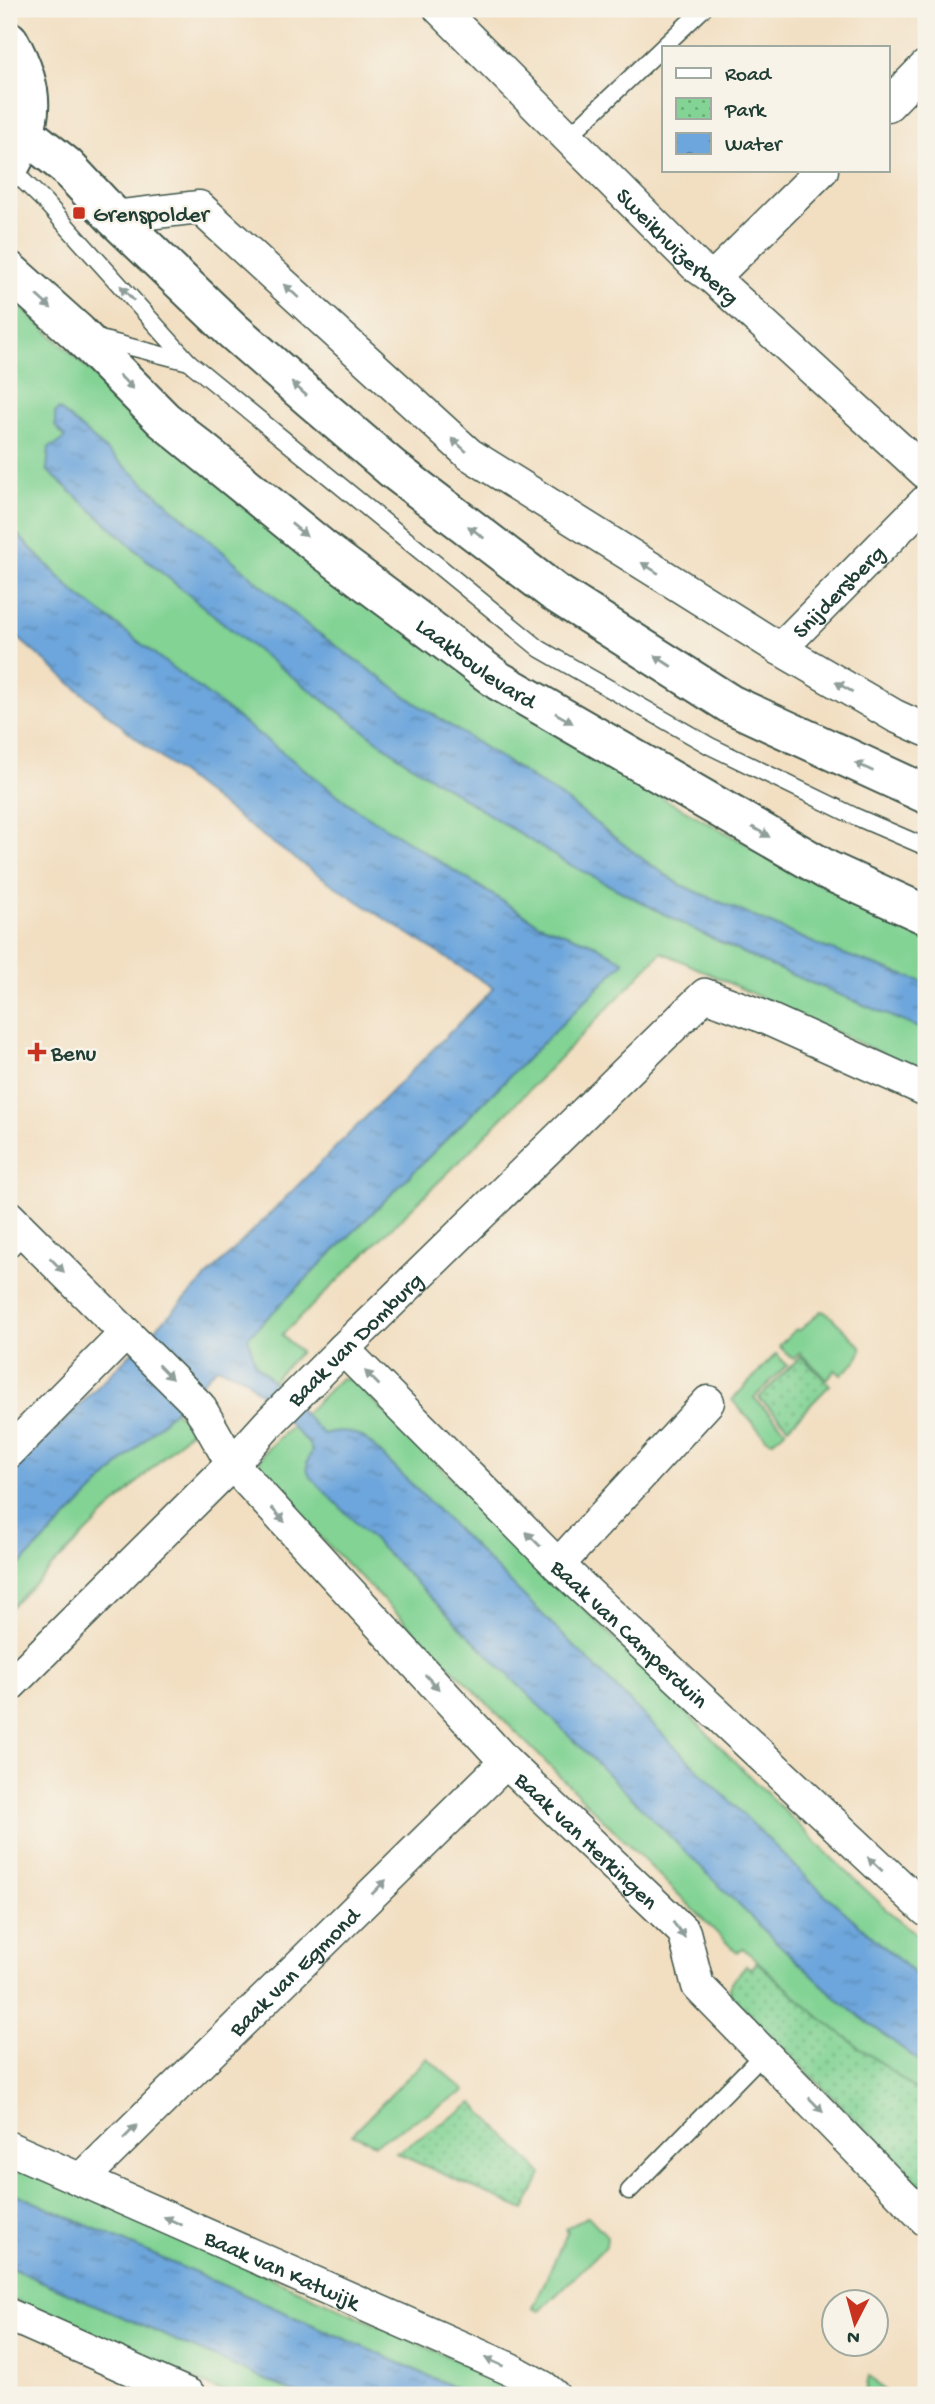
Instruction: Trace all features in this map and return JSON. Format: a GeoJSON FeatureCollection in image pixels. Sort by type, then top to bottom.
{"type":"FeatureCollection","features":[{"type":"Feature","properties":{"kind":"main road"},"geometry":{"type":"LineString","coordinates":[[9,41],[24,69],[30,101],[15,156],[66,166],[114,217],[232,330],[394,470],[554,592],[730,704],[926,794]]}},
{"type":"Feature","properties":{"kind":"main road","name":"Laakboulevard"},"geometry":{"type":"LineString","coordinates":[[9,271],[78,333],[164,420],[325,551],[499,681],[827,870],[926,915]]}},
{"type":"Feature","properties":{"kind":"street","name":"Sweikhuizerberg"},"geometry":{"type":"LineString","coordinates":[[440,9],[696,266],[713,278],[926,473]]}},
{"type":"Feature","properties":{"kind":"street"},"geometry":{"type":"LineString","coordinates":[[890,103],[926,66]]}},
{"type":"Feature","properties":{"kind":"street"},"geometry":{"type":"LineString","coordinates":[[713,278],[820,172]]}},
{"type":"Feature","properties":{"kind":"street"},"geometry":{"type":"LineString","coordinates":[[114,217],[199,207],[469,454],[780,649],[895,716],[926,730]]}},
{"type":"Feature","properties":{"kind":"street","name":"Snijdersberg"},"geometry":{"type":"LineString","coordinates":[[780,649],[926,500]]}},
{"type":"Feature","properties":{"kind":"street","name":"Baak van Domburg"},"geometry":{"type":"LineString","coordinates":[[9,1686],[232,1464],[343,1349],[705,995],[759,1015],[926,1090]]}},
{"type":"Feature","properties":{"kind":"street","name":"Baak van Herkingen"},"geometry":{"type":"LineString","coordinates":[[14,1233],[129,1336],[199,1406],[232,1464],[506,1762],[684,1932],[698,1986],[926,2220]]}},
{"type":"Feature","properties":{"kind":"street"},"geometry":{"type":"LineString","coordinates":[[9,1452],[129,1336]]}},
{"type":"Feature","properties":{"kind":"street","name":"Baak van Camperduin"},"geometry":{"type":"LineString","coordinates":[[343,1349],[558,1565],[922,1900]]}},
{"type":"Feature","properties":{"kind":"street"},"geometry":{"type":"LineString","coordinates":[[558,1565],[708,1402]]}},
{"type":"Feature","properties":{"kind":"street","name":"Baak van Egmond"},"geometry":{"type":"LineString","coordinates":[[81,2180],[506,1762]]}},
{"type":"Feature","properties":{"kind":"street","name":"Baak van Katwijk"},"geometry":{"type":"LineString","coordinates":[[9,2148],[510,2370],[553,2395]]}},
{"type":"Feature","properties":{"kind":"street"},"geometry":{"type":"LineString","coordinates":[[9,2315],[189,2395]]}},
{"type":"Feature","properties":{"kind":"lane"},"geometry":{"type":"LineString","coordinates":[[664,46],[703,9]]}},
{"type":"Feature","properties":{"kind":"lane"},"geometry":{"type":"LineString","coordinates":[[568,137],[662,48]]}},
{"type":"Feature","properties":{"kind":"lane","name":"Laakboulevard"},"geometry":{"type":"LineString","coordinates":[[15,156],[45,202],[189,362],[540,649],[709,746],[854,816],[926,847]]}},
{"type":"Feature","properties":{"kind":"lane","name":"Laakboulevard"},"geometry":{"type":"LineString","coordinates":[[78,333],[189,362]]}},
{"type":"Feature","properties":{"kind":"lane"},"geometry":{"type":"LineString","coordinates":[[629,2192],[765,2052]]}},
{"type":"Feature","properties":{"kind":"green space"},"geometry":{"type":"Polygon","coordinates":[[[9,296],[155,430],[555,734],[670,802],[840,895],[926,932],[926,983],[823,947],[681,885],[567,801],[417,704],[307,625],[59,410],[66,437],[58,444],[47,470],[155,567],[250,645],[405,761],[561,860],[764,963],[926,1031],[926,1074],[662,952],[463,1158],[282,1335],[300,1352],[272,1381],[255,1363],[248,1337],[624,962],[596,945],[539,924],[356,809],[74,592],[9,526],[9,296]]]}},
{"type":"Feature","properties":{"kind":"green space"},"geometry":{"type":"Polygon","coordinates":[[[821,1311],[827,1313],[861,1346],[858,1358],[841,1375],[835,1370],[827,1379],[800,1353],[793,1359],[779,1346],[796,1329],[799,1331],[821,1311]]]}},
{"type":"Feature","properties":{"kind":"green space"},"geometry":{"type":"Polygon","coordinates":[[[776,1354],[787,1365],[754,1398],[786,1430],[773,1441],[767,1439],[732,1400],[776,1354]]]}},
{"type":"Feature","properties":{"kind":"green space"},"geometry":{"type":"Polygon","coordinates":[[[801,1356],[830,1385],[789,1427],[759,1398],[801,1356]]]}},
{"type":"Feature","properties":{"kind":"green space"},"geometry":{"type":"Polygon","coordinates":[[[341,1378],[351,1379],[834,1860],[898,1920],[926,1941],[926,1985],[852,1923],[369,1442],[347,1432],[323,1434],[304,1415],[341,1378]]]}},
{"type":"Feature","properties":{"kind":"green space"},"geometry":{"type":"Polygon","coordinates":[[[174,1410],[193,1428],[9,1609],[9,1576],[174,1410]]]}},
{"type":"Feature","properties":{"kind":"green space"},"geometry":{"type":"Polygon","coordinates":[[[292,1426],[312,1451],[307,1462],[549,1714],[769,1935],[843,2004],[926,2066],[926,2097],[820,2018],[743,1948],[737,1953],[269,1486],[257,1472],[261,1458],[292,1426]]]}},
{"type":"Feature","properties":{"kind":"green space"},"geometry":{"type":"Polygon","coordinates":[[[757,1962],[820,2018],[926,2097],[926,2191],[729,1994],[731,1983],[746,1965],[751,1969],[757,1962]]]}},
{"type":"Feature","properties":{"kind":"green space"},"geometry":{"type":"Polygon","coordinates":[[[427,2058],[465,2091],[375,2144],[352,2134],[427,2058]]]}},
{"type":"Feature","properties":{"kind":"green space"},"geometry":{"type":"Polygon","coordinates":[[[473,2103],[542,2174],[524,2210],[396,2153],[473,2103]]]}},
{"type":"Feature","properties":{"kind":"green space"},"geometry":{"type":"Polygon","coordinates":[[[9,2161],[476,2369],[525,2395],[467,2395],[9,2191],[9,2161]]]}},
{"type":"Feature","properties":{"kind":"green space"},"geometry":{"type":"Polygon","coordinates":[[[588,2216],[607,2236],[606,2246],[540,2311],[533,2308],[568,2231],[566,2229],[588,2216]]]}},
{"type":"Feature","properties":{"kind":"green space"},"geometry":{"type":"Polygon","coordinates":[[[9,2267],[300,2395],[229,2395],[9,2298],[9,2267]]]}},
{"type":"Feature","properties":{"kind":"green space"},"geometry":{"type":"Polygon","coordinates":[[[869,2376],[888,2394],[865,2395],[869,2376]]]}},
{"type":"Feature","properties":{"kind":"water"},"geometry":{"type":"Polygon","coordinates":[[[59,409],[307,625],[417,704],[567,801],[681,885],[823,947],[926,983],[926,1031],[764,963],[689,927],[561,860],[405,761],[250,645],[155,567],[47,470],[49,447],[58,444],[65,437],[55,426],[55,413],[59,409]]]}},
{"type":"Feature","properties":{"kind":"water"},"geometry":{"type":"Polygon","coordinates":[[[9,526],[74,592],[356,809],[539,924],[596,945],[624,962],[248,1337],[255,1363],[323,1434],[347,1432],[369,1442],[811,1882],[926,1984],[926,2066],[843,2004],[769,1935],[310,1477],[307,1464],[312,1451],[309,1444],[244,1377],[217,1367],[9,1576],[9,1476],[494,988],[357,901],[242,821],[140,741],[9,630],[9,526]]]}},
{"type":"Feature","properties":{"kind":"water"},"geometry":{"type":"Polygon","coordinates":[[[9,2191],[467,2395],[300,2395],[9,2267],[9,2191]]]}},
{"type":"Feature","properties":{"kind":"place","name":"Grenspolder"},"geometry":{"type":"Point","coordinates":[79,213]}},
{"type":"Feature","properties":{"kind":"place","name":"Benu"},"geometry":{"type":"Point","coordinates":[37,1052]}}]}
